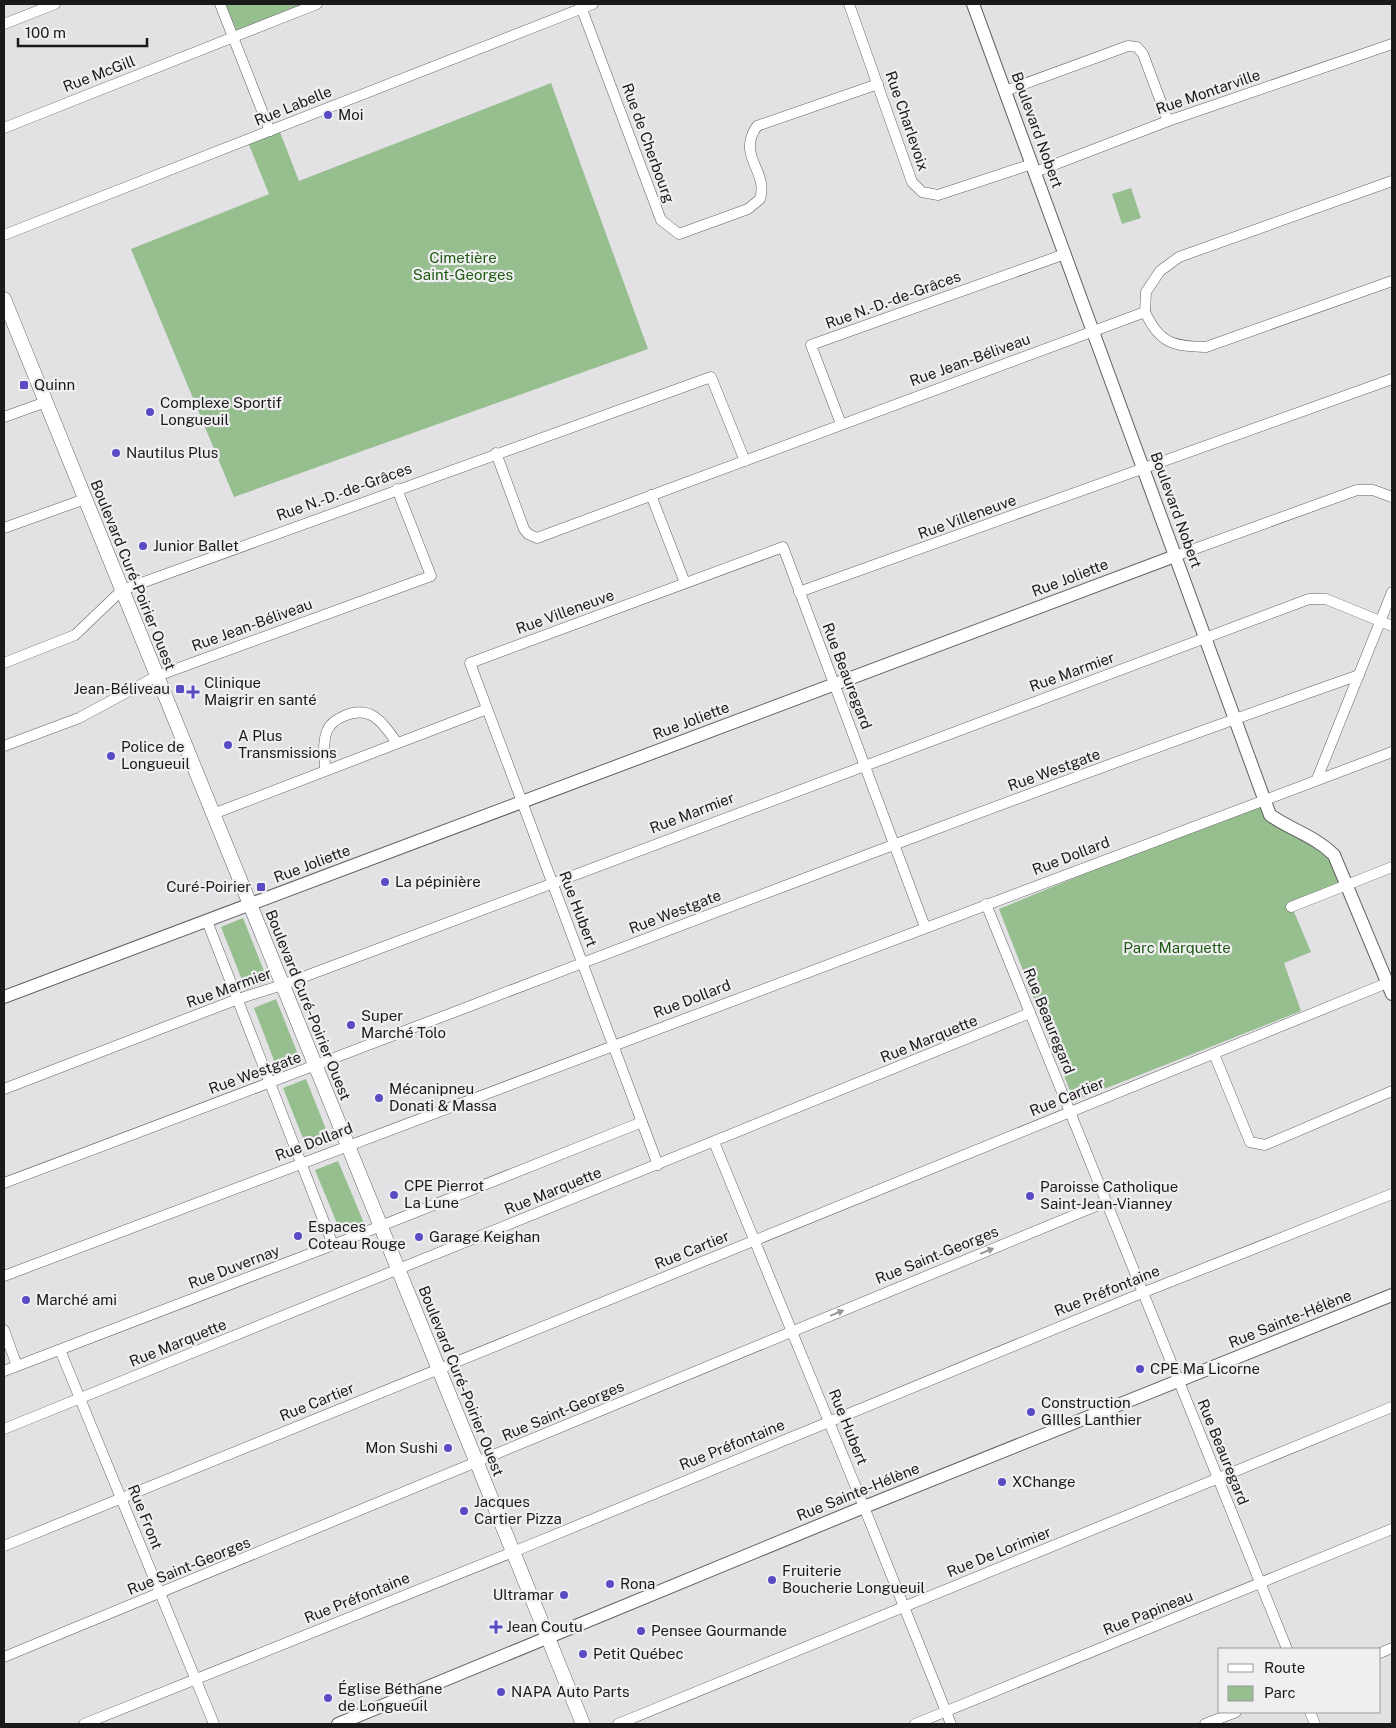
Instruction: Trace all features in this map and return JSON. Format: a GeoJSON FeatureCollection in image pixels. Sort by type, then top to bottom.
{"type":"FeatureCollection","features":[{"type":"Feature","properties":{"kind":"main road","name":"Boulevard Curé-Poirier Ouest"},"geometry":{"type":"LineString","coordinates":[[4,302],[583,1724]]}},
{"type":"Feature","properties":{"kind":"street"},"geometry":{"type":"LineString","coordinates":[[4,24],[55,4]]}},
{"type":"Feature","properties":{"kind":"street"},"geometry":{"type":"LineString","coordinates":[[220,4],[270,131]]}},
{"type":"Feature","properties":{"kind":"street","name":"Rue McGill"},"geometry":{"type":"LineString","coordinates":[[4,128],[317,4]]}},
{"type":"Feature","properties":{"kind":"street","name":"Rue Labelle"},"geometry":{"type":"LineString","coordinates":[[4,235],[581,6],[593,4]]}},
{"type":"Feature","properties":{"kind":"street","name":"Rue Charlevoix"},"geometry":{"type":"LineString","coordinates":[[850,4],[912,182],[922,192],[938,195],[1033,168]]}},
{"type":"Feature","properties":{"kind":"street","name":"Boulevard Nobert"},"geometry":{"type":"LineString","coordinates":[[976,5],[1005,91],[1270,815],[1324,845],[1334,855],[1391,986]]}},
{"type":"Feature","properties":{"kind":"street","name":"Rue de Cherbourg"},"geometry":{"type":"LineString","coordinates":[[581,6],[661,220],[668,228],[679,234],[748,209],[760,199],[762,186],[748,145],[751,135],[757,126],[878,84]]}},
{"type":"Feature","properties":{"kind":"street","name":"Rue Montarville"},"geometry":{"type":"LineString","coordinates":[[1033,168],[1392,44]]}},
{"type":"Feature","properties":{"kind":"street"},"geometry":{"type":"LineString","coordinates":[[1005,91],[1128,46],[1137,47],[1143,54],[1168,121]]}},
{"type":"Feature","properties":{"kind":"street"},"geometry":{"type":"LineString","coordinates":[[1392,181],[1179,257],[1160,271],[1146,292],[1145,312],[1152,328],[1163,338],[1179,346],[1206,347],[1392,281]]}},
{"type":"Feature","properties":{"kind":"street","name":"Rue N.-D.-de-Grâces"},"geometry":{"type":"LineString","coordinates":[[841,424],[811,345],[1065,254]]}},
{"type":"Feature","properties":{"kind":"street","name":"Rue Jean-Béliveau"},"geometry":{"type":"LineString","coordinates":[[496,453],[524,529],[528,534],[537,538],[1145,312]]}},
{"type":"Feature","properties":{"kind":"street","name":"Rue N.-D.-de-Grâces"},"geometry":{"type":"LineString","coordinates":[[4,663],[75,635],[122,590],[496,453],[711,377],[745,461]]}},
{"type":"Feature","properties":{"kind":"street","name":"Rue Villeneuve"},"geometry":{"type":"LineString","coordinates":[[800,592],[1144,470],[1392,379]]}},
{"type":"Feature","properties":{"kind":"street"},"geometry":{"type":"LineString","coordinates":[[4,417],[46,402]]}},
{"type":"Feature","properties":{"kind":"street","name":"Rue Jean-Béliveau"},"geometry":{"type":"LineString","coordinates":[[4,746],[78,718],[157,676],[431,576],[397,489]]}},
{"type":"Feature","properties":{"kind":"street","name":"Rue Joliette"},"geometry":{"type":"LineString","coordinates":[[4,998],[834,684],[1357,490],[1372,490],[1392,497]]}},
{"type":"Feature","properties":{"kind":"street"},"geometry":{"type":"LineString","coordinates":[[651,496],[685,583]]}},
{"type":"Feature","properties":{"kind":"street"},"geometry":{"type":"LineString","coordinates":[[4,528],[85,499]]}},
{"type":"Feature","properties":{"kind":"street","name":"Rue Villeneuve"},"geometry":{"type":"LineString","coordinates":[[470,663],[782,547]]}},
{"type":"Feature","properties":{"kind":"street","name":"Rue Beauregard"},"geometry":{"type":"LineString","coordinates":[[782,547],[925,927]]}},
{"type":"Feature","properties":{"kind":"street"},"geometry":{"type":"LineString","coordinates":[[1317,779],[1392,592]]}},
{"type":"Feature","properties":{"kind":"street","name":"Rue Marmier"},"geometry":{"type":"LineString","coordinates":[[4,1089],[238,999],[282,985],[864,765],[1317,597],[1392,626]]}},
{"type":"Feature","properties":{"kind":"street","name":"Rue Hubert"},"geometry":{"type":"LineString","coordinates":[[470,663],[658,1165]]}},
{"type":"Feature","properties":{"kind":"street","name":"Rue Westgate"},"geometry":{"type":"LineString","coordinates":[[4,1183],[316,1067],[582,963],[1235,718],[1359,675]]}},
{"type":"Feature","properties":{"kind":"street"},"geometry":{"type":"LineString","coordinates":[[213,814],[487,709]]}},
{"type":"Feature","properties":{"kind":"street"},"geometry":{"type":"LineString","coordinates":[[325,770],[324,744],[327,731],[334,720],[347,715],[360,712],[373,714],[381,721],[397,743]]}},
{"type":"Feature","properties":{"kind":"street","name":"Rue Dollard"},"geometry":{"type":"LineString","coordinates":[[4,1276],[1392,752]]}},
{"type":"Feature","properties":{"kind":"street"},"geometry":{"type":"LineString","coordinates":[[1291,907],[1392,867]]}},
{"type":"Feature","properties":{"kind":"street","name":"Rue Beauregard"},"geometry":{"type":"LineString","coordinates":[[986,904],[1287,1648]]}},
{"type":"Feature","properties":{"kind":"street"},"geometry":{"type":"LineString","coordinates":[[207,921],[333,1245]]}},
{"type":"Feature","properties":{"kind":"street","name":"Rue Cartier"},"geometry":{"type":"LineString","coordinates":[[4,1546],[1070,1112],[1391,986]]}},
{"type":"Feature","properties":{"kind":"street","name":"Rue Marquette"},"geometry":{"type":"LineString","coordinates":[[4,1429],[1030,1013]]}},
{"type":"Feature","properties":{"kind":"street"},"geometry":{"type":"LineString","coordinates":[[1214,1054],[1250,1142],[1265,1145],[1392,1091]]}},
{"type":"Feature","properties":{"kind":"street","name":"Rue Duvernay"},"geometry":{"type":"LineString","coordinates":[[4,1371],[333,1245],[642,1122]]}},
{"type":"Feature","properties":{"kind":"street","name":"Rue Hubert"},"geometry":{"type":"LineString","coordinates":[[714,1142],[951,1724]]}},
{"type":"Feature","properties":{"kind":"street","name":"Rue Préfontaine"},"geometry":{"type":"LineString","coordinates":[[84,1724],[513,1552],[1142,1293],[1392,1194]]}},
{"type":"Feature","properties":{"kind":"street","name":"Rue Saint-Georges"},"geometry":{"type":"LineString","coordinates":[[4,1657],[1106,1202]]}},
{"type":"Feature","properties":{"kind":"street","name":"Rue Sainte-Hélène"},"geometry":{"type":"LineString","coordinates":[[338,1724],[864,1507],[1392,1295]]}},
{"type":"Feature","properties":{"kind":"street"},"geometry":{"type":"LineString","coordinates":[[4,1330],[17,1366]]}},
{"type":"Feature","properties":{"kind":"street","name":"Rue Front"},"geometry":{"type":"LineString","coordinates":[[60,1350],[214,1724]]}},
{"type":"Feature","properties":{"kind":"street","name":"Rue De Lorimier"},"geometry":{"type":"LineString","coordinates":[[618,1724],[1392,1407]]}},
{"type":"Feature","properties":{"kind":"street","name":"Rue Papineau"},"geometry":{"type":"LineString","coordinates":[[915,1724],[1392,1529]]}},
{"type":"Feature","properties":{"kind":"street"},"geometry":{"type":"LineString","coordinates":[[1205,1724],[1233,1713]]}},
{"type":"Feature","properties":{"kind":"green space"},"geometry":{"type":"Polygon","coordinates":[[[220,4],[317,4],[233,38],[220,4]]]}},
{"type":"Feature","properties":{"kind":"green space","name":"Cimetière Saint-Georges"},"geometry":{"type":"Polygon","coordinates":[[[551,83],[648,349],[234,497],[131,249],[269,194],[247,140],[278,127],[299,181],[551,83]]]}},
{"type":"Feature","properties":{"kind":"green space"},"geometry":{"type":"Polygon","coordinates":[[[1131,188],[1141,218],[1122,224],[1112,194],[1131,188]]]}},
{"type":"Feature","properties":{"kind":"green space","name":"Parc Marquette"},"geometry":{"type":"Polygon","coordinates":[[[1265,799],[1272,819],[1317,845],[1334,862],[1348,885],[1292,907],[1311,952],[1284,963],[1301,1011],[1074,1101],[999,909],[1265,799]]]}},
{"type":"Feature","properties":{"kind":"green space"},"geometry":{"type":"Polygon","coordinates":[[[243,918],[268,981],[246,990],[221,927],[243,918]]]}},
{"type":"Feature","properties":{"kind":"green space"},"geometry":{"type":"Polygon","coordinates":[[[276,999],[301,1062],[278,1071],[254,1008],[276,999]]]}},
{"type":"Feature","properties":{"kind":"green space"},"geometry":{"type":"Polygon","coordinates":[[[306,1079],[331,1142],[308,1151],[283,1088],[306,1079]]]}},
{"type":"Feature","properties":{"kind":"green space"},"geometry":{"type":"Polygon","coordinates":[[[338,1161],[364,1223],[341,1233],[315,1170],[338,1161]]]}},
{"type":"Feature","properties":{"kind":"place","name":"Moi"},"geometry":{"type":"Point","coordinates":[328,115]}},
{"type":"Feature","properties":{"kind":"place","name":"Quinn"},"geometry":{"type":"Point","coordinates":[24,385]}},
{"type":"Feature","properties":{"kind":"place","name":"Complexe Sportif Longueuil"},"geometry":{"type":"Point","coordinates":[150,412]}},
{"type":"Feature","properties":{"kind":"place","name":"Nautilus Plus"},"geometry":{"type":"Point","coordinates":[116,453]}},
{"type":"Feature","properties":{"kind":"place","name":"Junior Ballet"},"geometry":{"type":"Point","coordinates":[143,546]}},
{"type":"Feature","properties":{"kind":"place","name":"Jean-Béliveau"},"geometry":{"type":"Point","coordinates":[180,689]}},
{"type":"Feature","properties":{"kind":"place","name":"Clinique Maigrir en santé"},"geometry":{"type":"Point","coordinates":[193,692]}},
{"type":"Feature","properties":{"kind":"place","name":"A Plus Transmissions"},"geometry":{"type":"Point","coordinates":[228,745]}},
{"type":"Feature","properties":{"kind":"place","name":"Police de Longueuil"},"geometry":{"type":"Point","coordinates":[111,756]}},
{"type":"Feature","properties":{"kind":"place","name":"La pépinière"},"geometry":{"type":"Point","coordinates":[385,882]}},
{"type":"Feature","properties":{"kind":"place","name":"Curé-Poirier"},"geometry":{"type":"Point","coordinates":[261,887]}},
{"type":"Feature","properties":{"kind":"place","name":"Super Marché Tolo"},"geometry":{"type":"Point","coordinates":[351,1025]}},
{"type":"Feature","properties":{"kind":"place","name":"Mécanipneu Donati & Massa"},"geometry":{"type":"Point","coordinates":[379,1098]}},
{"type":"Feature","properties":{"kind":"place","name":"CPE Pierrot La Lune"},"geometry":{"type":"Point","coordinates":[394,1195]}},
{"type":"Feature","properties":{"kind":"place","name":"Paroisse Catholique Saint-Jean-Vianney"},"geometry":{"type":"Point","coordinates":[1030,1196]}},
{"type":"Feature","properties":{"kind":"place","name":"Espaces Coteau Rouge"},"geometry":{"type":"Point","coordinates":[298,1236]}},
{"type":"Feature","properties":{"kind":"place","name":"Garage Keighan"},"geometry":{"type":"Point","coordinates":[419,1237]}},
{"type":"Feature","properties":{"kind":"place","name":"Marché ami"},"geometry":{"type":"Point","coordinates":[26,1300]}},
{"type":"Feature","properties":{"kind":"place","name":"CPE Ma Licorne"},"geometry":{"type":"Point","coordinates":[1140,1369]}},
{"type":"Feature","properties":{"kind":"place","name":"Construction GIlles Lanthier"},"geometry":{"type":"Point","coordinates":[1031,1412]}},
{"type":"Feature","properties":{"kind":"place","name":"Mon Sushi"},"geometry":{"type":"Point","coordinates":[448,1448]}},
{"type":"Feature","properties":{"kind":"place","name":"XChange"},"geometry":{"type":"Point","coordinates":[1002,1482]}},
{"type":"Feature","properties":{"kind":"place","name":"Jacques Cartier Pizza"},"geometry":{"type":"Point","coordinates":[464,1511]}},
{"type":"Feature","properties":{"kind":"place","name":"Fruiterie Boucherie Longueuil"},"geometry":{"type":"Point","coordinates":[772,1580]}},
{"type":"Feature","properties":{"kind":"place","name":"Rona"},"geometry":{"type":"Point","coordinates":[610,1584]}},
{"type":"Feature","properties":{"kind":"place","name":"Ultramar"},"geometry":{"type":"Point","coordinates":[564,1595]}},
{"type":"Feature","properties":{"kind":"place","name":"Jean Coutu"},"geometry":{"type":"Point","coordinates":[496,1627]}},
{"type":"Feature","properties":{"kind":"place","name":"Pensee Gourmande"},"geometry":{"type":"Point","coordinates":[641,1631]}},
{"type":"Feature","properties":{"kind":"place","name":"Petit Québec"},"geometry":{"type":"Point","coordinates":[583,1654]}},
{"type":"Feature","properties":{"kind":"place","name":"NAPA Auto Parts"},"geometry":{"type":"Point","coordinates":[501,1692]}},
{"type":"Feature","properties":{"kind":"place","name":"Église Béthane de Longueuil"},"geometry":{"type":"Point","coordinates":[328,1698]}}]}
